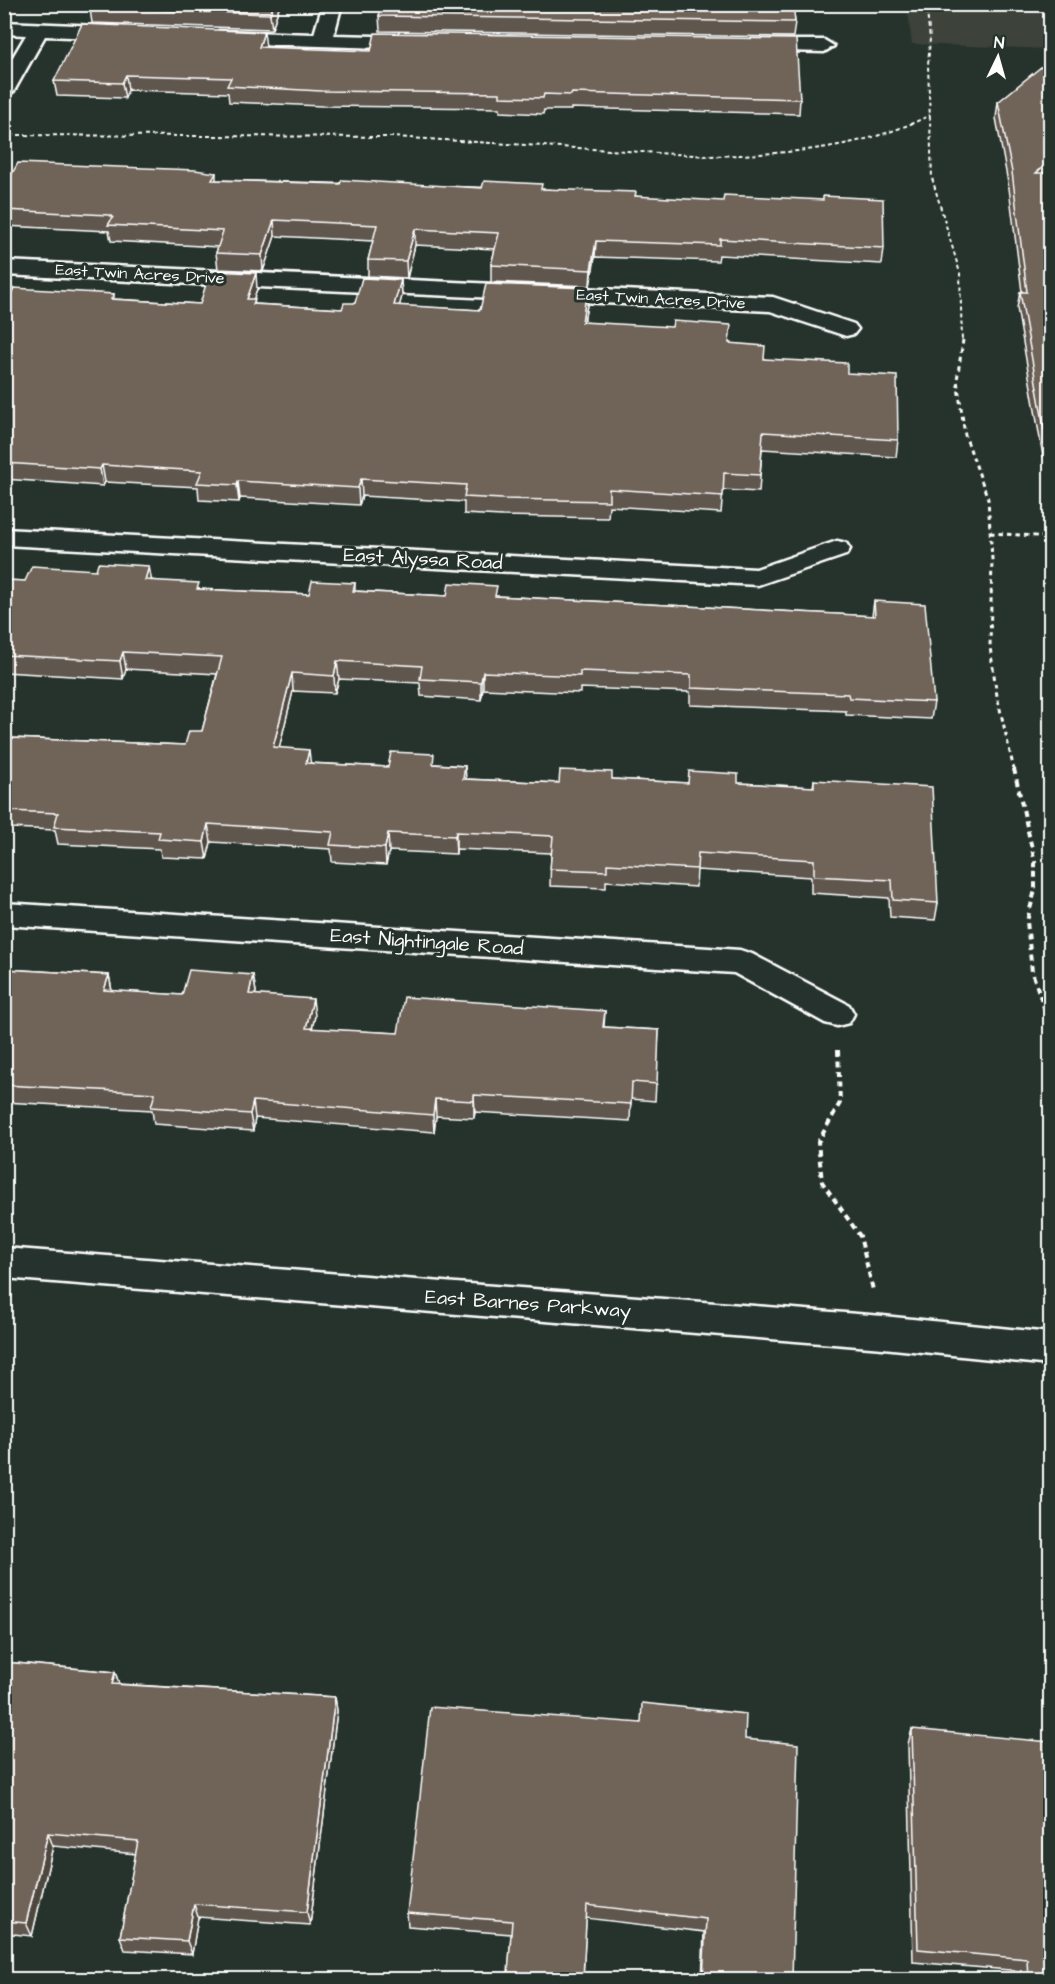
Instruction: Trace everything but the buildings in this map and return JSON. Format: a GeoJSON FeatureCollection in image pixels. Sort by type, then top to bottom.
{"type":"FeatureCollection","features":[{"type":"Feature","properties":{"kind":"street"},"geometry":{"type":"LineString","coordinates":[[322,41],[333,4]]}},
{"type":"Feature","properties":{"kind":"street"},"geometry":{"type":"LineString","coordinates":[[4,28],[144,34]]}},
{"type":"Feature","properties":{"kind":"street"},"geometry":{"type":"LineString","coordinates":[[4,91],[38,30]]}},
{"type":"Feature","properties":{"kind":"street"},"geometry":{"type":"LineString","coordinates":[[203,36],[441,43]]}},
{"type":"Feature","properties":{"kind":"street"},"geometry":{"type":"LineString","coordinates":[[740,46],[824,46]]}},
{"type":"Feature","properties":{"kind":"street","name":"East Twin Acres Drive"},"geometry":{"type":"LineString","coordinates":[[4,268],[773,304],[846,329]]}},
{"type":"Feature","properties":{"kind":"street","name":"East Alyssa Road"},"geometry":{"type":"LineString","coordinates":[[4,537],[758,577],[837,549]]}},
{"type":"Feature","properties":{"kind":"street","name":"East Nightingale Road"},"geometry":{"type":"LineString","coordinates":[[4,914],[740,962],[837,1014]]}},
{"type":"Feature","properties":{"kind":"street","name":"East Barnes Parkway"},"geometry":{"type":"LineString","coordinates":[[4,1263],[883,1332],[1050,1349]]}},
{"type":"Feature","properties":{"kind":"path"},"geometry":{"type":"LineString","coordinates":[[926,4],[930,38],[928,64],[932,178],[960,273],[964,331],[957,380],[965,435],[988,499],[990,647],[997,696],[1035,862],[1035,890],[1027,921],[1032,972],[1050,1025]]}},
{"type":"Feature","properties":{"kind":"path"},"geometry":{"type":"LineString","coordinates":[[4,135],[195,138],[392,137],[720,157],[772,154],[874,138],[906,128],[930,114]]}},
{"type":"Feature","properties":{"kind":"path"},"geometry":{"type":"LineString","coordinates":[[990,533],[1050,537]]}},
{"type":"Feature","properties":{"kind":"path"},"geometry":{"type":"LineString","coordinates":[[837,1014],[840,1103],[818,1142],[822,1182],[860,1236],[883,1332]]}},
{"type":"Feature","properties":{"kind":"shaded area"},"geometry":{"type":"Polygon","coordinates":[[[907,5],[1050,5],[1050,49],[912,44],[907,5]]]}}]}
